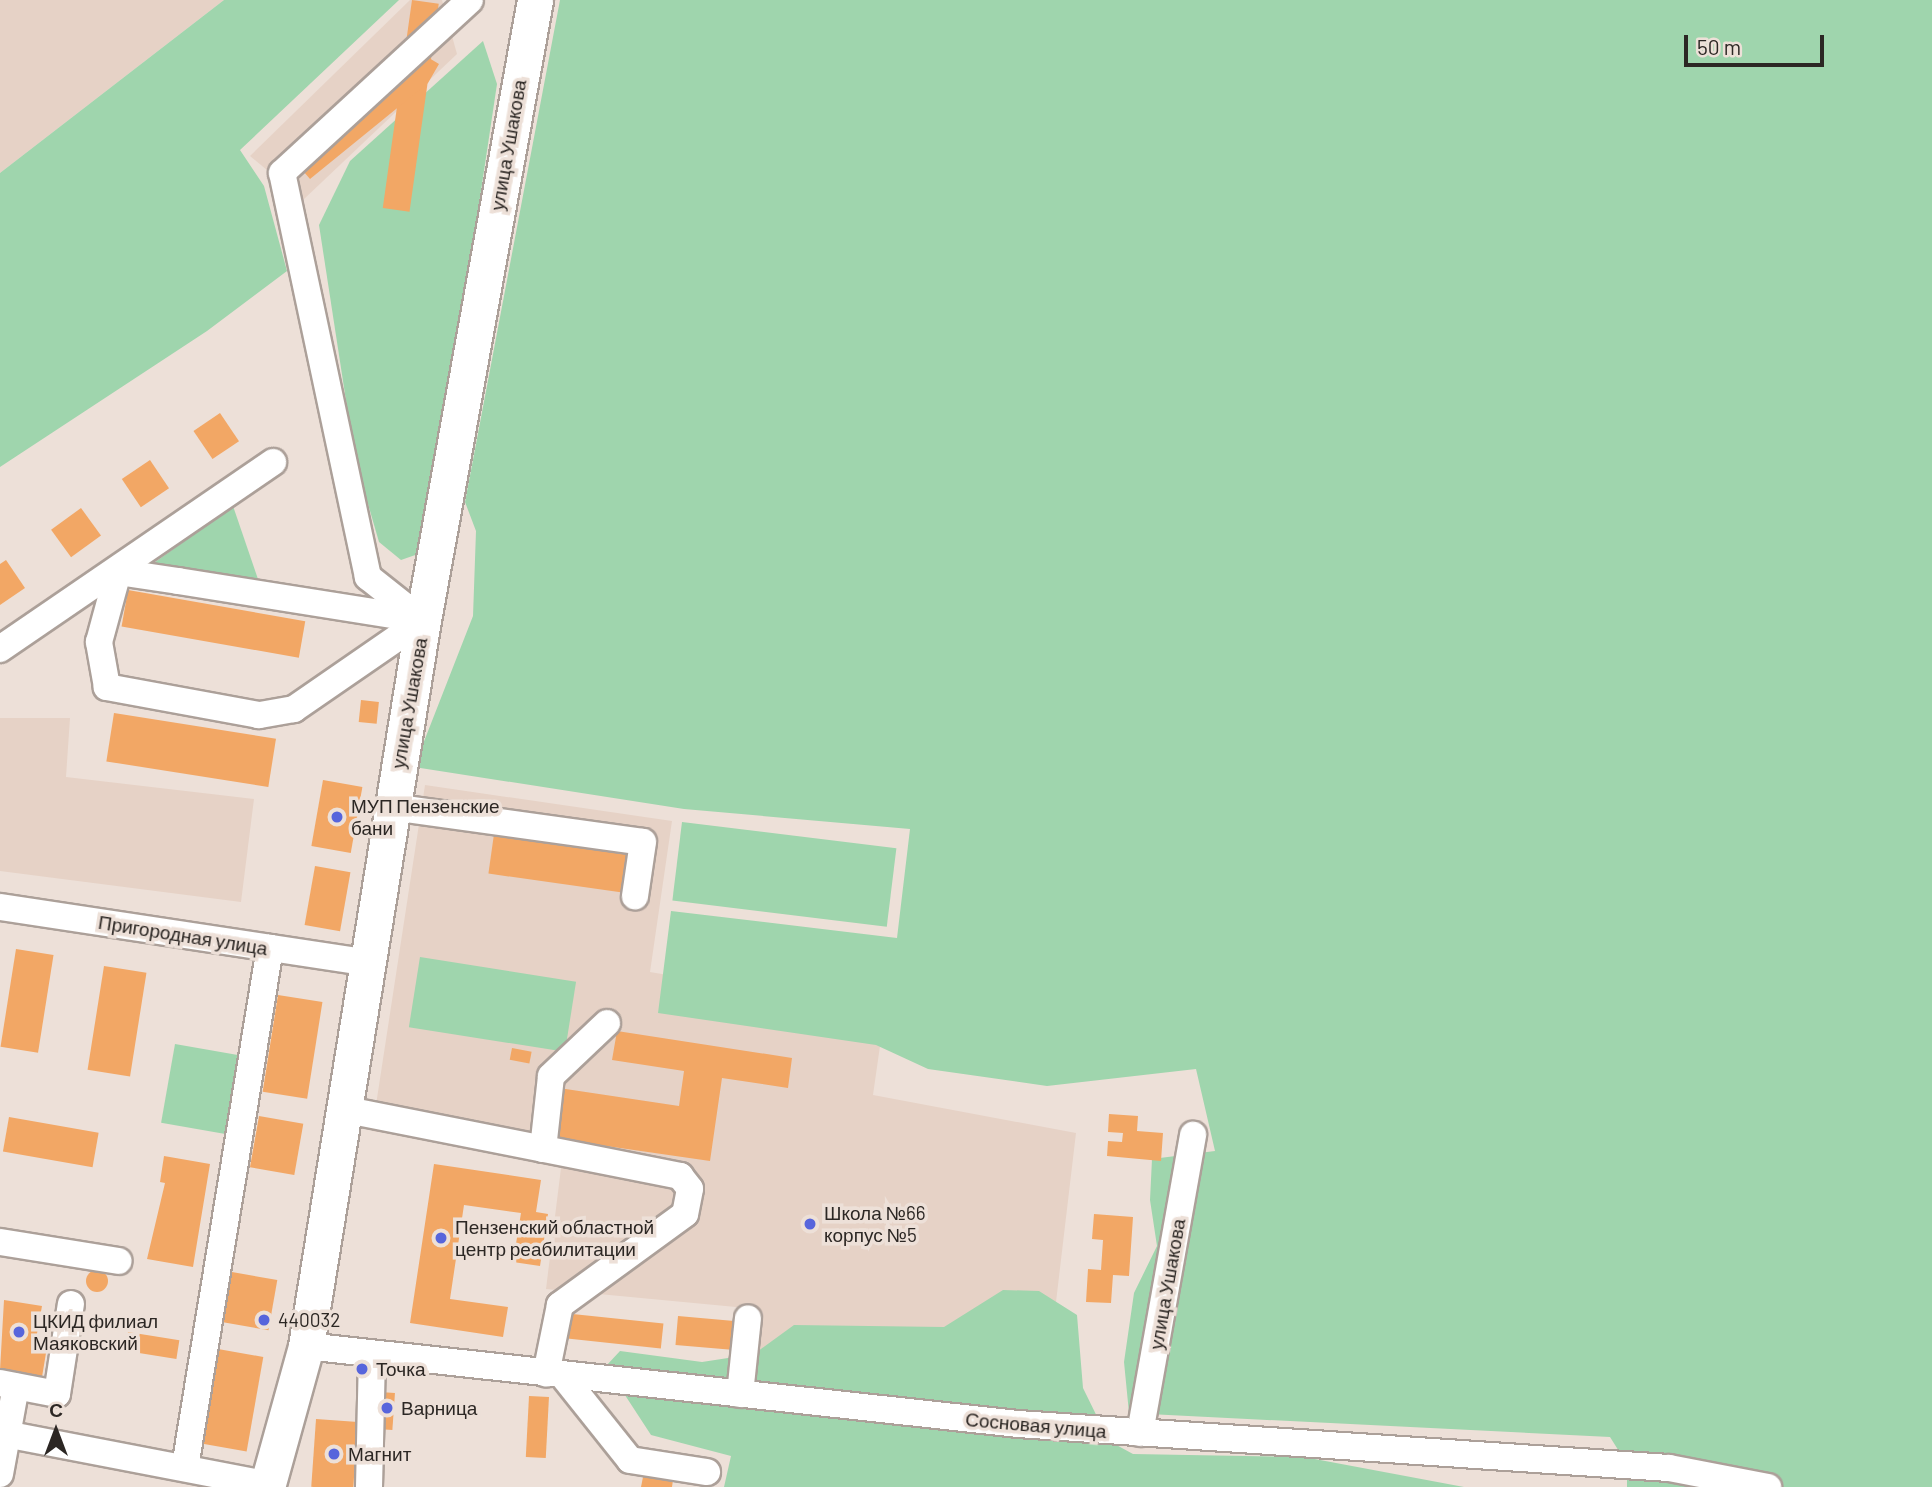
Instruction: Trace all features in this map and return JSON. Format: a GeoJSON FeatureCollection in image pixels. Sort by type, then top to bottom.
{"type":"FeatureCollection","features":[{"type":"Feature","properties":{"kind":"main road","name":"улица Ушакова"},"geometry":{"type":"LineString","coordinates":[[268,1486],[306,1346],[391,807],[535,0]]}},
{"type":"Feature","properties":{"kind":"street"},"geometry":{"type":"LineString","coordinates":[[423,620],[368,577],[282,173],[470,0]]}},
{"type":"Feature","properties":{"kind":"street"},"geometry":{"type":"LineString","coordinates":[[0,649],[118,572],[273,462]]}},
{"type":"Feature","properties":{"kind":"street"},"geometry":{"type":"LineString","coordinates":[[118,572],[423,620]]}},
{"type":"Feature","properties":{"kind":"street"},"geometry":{"type":"LineString","coordinates":[[118,572],[99,642],[107,687],[259,715],[294,709],[423,620]]}},
{"type":"Feature","properties":{"kind":"street"},"geometry":{"type":"LineString","coordinates":[[391,807],[643,842],[635,896]]}},
{"type":"Feature","properties":{"kind":"street","name":"Пригородная улица"},"geometry":{"type":"LineString","coordinates":[[0,907],[365,962]]}},
{"type":"Feature","properties":{"kind":"street"},"geometry":{"type":"LineString","coordinates":[[185,1467],[271,948]]}},
{"type":"Feature","properties":{"kind":"street"},"geometry":{"type":"LineString","coordinates":[[543,1149],[551,1076],[607,1023]]}},
{"type":"Feature","properties":{"kind":"street"},"geometry":{"type":"LineString","coordinates":[[342,1109],[680,1176],[690,1189],[685,1213],[560,1305],[554,1375],[630,1460],[707,1472]]}},
{"type":"Feature","properties":{"kind":"street","name":"улица Ушакова"},"geometry":{"type":"LineString","coordinates":[[1140,1433],[1193,1135]]}},
{"type":"Feature","properties":{"kind":"street"},"geometry":{"type":"LineString","coordinates":[[0,1242],[118,1261]]}},
{"type":"Feature","properties":{"kind":"street"},"geometry":{"type":"LineString","coordinates":[[0,1474],[8,1385],[57,1394],[71,1304]]}},
{"type":"Feature","properties":{"kind":"street"},"geometry":{"type":"LineString","coordinates":[[740,1394],[748,1318]]}},
{"type":"Feature","properties":{"kind":"street","name":"Сосновая улица"},"geometry":{"type":"LineString","coordinates":[[306,1346],[372,1356],[554,1375],[1140,1433],[1668,1468],[1768,1487]]}},
{"type":"Feature","properties":{"kind":"street"},"geometry":{"type":"LineString","coordinates":[[369,1487],[372,1356]]}},
{"type":"Feature","properties":{"kind":"street"},"geometry":{"type":"LineString","coordinates":[[2,1435],[185,1467],[268,1486]]}},
{"type":"Feature","properties":{"kind":"shaded area"},"geometry":{"type":"Polygon","coordinates":[[[0,0],[224,0],[0,173],[0,0]]]}},
{"type":"Feature","properties":{"kind":"shaded area"},"geometry":{"type":"Polygon","coordinates":[[[410,0],[442,0],[457,54],[303,200],[250,156],[410,0]]]}},
{"type":"Feature","properties":{"kind":"shaded area"},"geometry":{"type":"Polygon","coordinates":[[[0,718],[70,718],[66,777],[254,799],[241,902],[0,871],[0,718]]]}},
{"type":"Feature","properties":{"kind":"shaded area","name":"Школа №66 корпус №5"},"geometry":{"type":"Polygon","coordinates":[[[425,785],[672,821],[650,972],[885,1011],[873,1095],[1076,1133],[1043,1412],[748,1379],[757,1309],[546,1289],[562,1160],[372,1131],[425,785]]]}},
{"type":"Feature","properties":{"kind":"green space"},"geometry":{"type":"Polygon","coordinates":[[[224,0],[399,0],[240,150],[264,186],[287,271],[207,331],[0,467],[0,173],[224,0]]]}},
{"type":"Feature","properties":{"kind":"green space"},"geometry":{"type":"Polygon","coordinates":[[[560,0],[1932,0],[1932,1487],[1627,1487],[1627,1464],[1610,1437],[1129,1413],[1124,1362],[1134,1293],[1157,1246],[1150,1200],[1152,1159],[1215,1151],[1196,1069],[1047,1086],[928,1069],[876,1045],[658,1013],[671,911],[897,938],[910,829],[684,809],[414,767],[473,616],[476,531],[465,502],[560,0]]]}},
{"type":"Feature","properties":{"kind":"green space"},"geometry":{"type":"Polygon","coordinates":[[[483,41],[497,84],[449,405],[421,553],[401,560],[379,542],[355,459],[319,225],[350,161],[483,41]]]}},
{"type":"Feature","properties":{"kind":"green space"},"geometry":{"type":"Polygon","coordinates":[[[233,506],[259,582],[151,565],[233,506]]]}},
{"type":"Feature","properties":{"kind":"green space"},"geometry":{"type":"Polygon","coordinates":[[[682,822],[896,848],[887,927],[672,900],[682,822]]]}},
{"type":"Feature","properties":{"kind":"green space"},"geometry":{"type":"Polygon","coordinates":[[[420,957],[576,982],[565,1052],[409,1027],[420,957]]]}},
{"type":"Feature","properties":{"kind":"green space"},"geometry":{"type":"Polygon","coordinates":[[[175,1044],[245,1056],[231,1135],[161,1123],[175,1044]]]}},
{"type":"Feature","properties":{"kind":"green space"},"geometry":{"type":"Polygon","coordinates":[[[1003,1290],[1039,1291],[1077,1315],[1083,1388],[1109,1441],[1133,1454],[1304,1457],[1464,1487],[724,1487],[731,1456],[651,1435],[606,1366],[620,1351],[702,1362],[754,1354],[794,1325],[944,1327],[1003,1290]]]}},
{"type":"Feature","properties":{"kind":"building"},"geometry":{"type":"Polygon","coordinates":[[[412,0],[439,4],[410,212],[383,208],[412,0]]]}},
{"type":"Feature","properties":{"kind":"building"},"geometry":{"type":"Polygon","coordinates":[[[424,55],[439,64],[428,83],[310,179],[298,165],[416,69],[424,55]]]}},
{"type":"Feature","properties":{"kind":"building"},"geometry":{"type":"Polygon","coordinates":[[[220,413],[239,441],[212,459],[193,431],[220,413]]]}},
{"type":"Feature","properties":{"kind":"building"},"geometry":{"type":"Polygon","coordinates":[[[150,460],[169,488],[141,507],[122,479],[150,460]]]}},
{"type":"Feature","properties":{"kind":"building"},"geometry":{"type":"Polygon","coordinates":[[[81,508],[101,536],[71,557],[51,530],[81,508]]]}},
{"type":"Feature","properties":{"kind":"building"},"geometry":{"type":"Polygon","coordinates":[[[6,560],[25,588],[0,605],[0,564],[6,560]]]}},
{"type":"Feature","properties":{"kind":"building"},"geometry":{"type":"Polygon","coordinates":[[[128,590],[305,621],[299,658],[122,626],[128,590]]]}},
{"type":"Feature","properties":{"kind":"building"},"geometry":{"type":"Polygon","coordinates":[[[361,700],[379,702],[377,724],[359,722],[361,700]]]}},
{"type":"Feature","properties":{"kind":"building"},"geometry":{"type":"Polygon","coordinates":[[[114,713],[276,739],[268,787],[106,761],[114,713]]]}},
{"type":"Feature","properties":{"kind":"building","name":"МУП Пензенские бани"},"geometry":{"type":"Polygon","coordinates":[[[323,780],[362,787],[351,853],[311,846],[323,780]]]}},
{"type":"Feature","properties":{"kind":"building"},"geometry":{"type":"Polygon","coordinates":[[[494,834],[630,853],[624,893],[488,874],[494,834]]]}},
{"type":"Feature","properties":{"kind":"building"},"geometry":{"type":"Polygon","coordinates":[[[315,866],[350,872],[340,931],[305,925],[315,866]]]}},
{"type":"Feature","properties":{"kind":"building"},"geometry":{"type":"Polygon","coordinates":[[[16,949],[54,955],[38,1053],[1,1047],[16,949]]]}},
{"type":"Feature","properties":{"kind":"building"},"geometry":{"type":"Polygon","coordinates":[[[104,966],[146,973],[130,1076],[88,1070],[104,966]]]}},
{"type":"Feature","properties":{"kind":"building"},"geometry":{"type":"Polygon","coordinates":[[[278,995],[322,1002],[307,1099],[263,1092],[278,995]]]}},
{"type":"Feature","properties":{"kind":"building"},"geometry":{"type":"Polygon","coordinates":[[[617,1031],[792,1058],[788,1088],[722,1078],[710,1161],[551,1138],[559,1088],[679,1106],[684,1071],[612,1060],[617,1031]]]}},
{"type":"Feature","properties":{"kind":"building"},"geometry":{"type":"Polygon","coordinates":[[[512,1048],[532,1052],[529,1064],[510,1060],[512,1048]]]}},
{"type":"Feature","properties":{"kind":"building"},"geometry":{"type":"Polygon","coordinates":[[[1109,1114],[1138,1116],[1137,1131],[1163,1133],[1161,1161],[1107,1156],[1108,1141],[1122,1142],[1123,1133],[1108,1132],[1109,1114]]]}},
{"type":"Feature","properties":{"kind":"building"},"geometry":{"type":"Polygon","coordinates":[[[259,1116],[303,1124],[294,1175],[250,1167],[259,1116]]]}},
{"type":"Feature","properties":{"kind":"building"},"geometry":{"type":"Polygon","coordinates":[[[9,1117],[99,1133],[93,1167],[3,1151],[9,1117]]]}},
{"type":"Feature","properties":{"kind":"building"},"geometry":{"type":"Polygon","coordinates":[[[164,1156],[210,1164],[193,1267],[147,1259],[165,1183],[160,1182],[164,1156]]]}},
{"type":"Feature","properties":{"kind":"building","name":"Пензенский областной центр реабилитации"},"geometry":{"type":"Polygon","coordinates":[[[434,1164],[541,1180],[536,1212],[548,1214],[540,1266],[513,1262],[521,1213],[464,1205],[450,1299],[508,1307],[503,1337],[410,1323],[434,1164]]]}},
{"type":"Feature","properties":{"kind":"building"},"geometry":{"type":"Polygon","coordinates":[[[1094,1214],[1133,1217],[1129,1276],[1113,1275],[1111,1303],[1086,1302],[1088,1269],[1101,1270],[1103,1240],[1092,1239],[1094,1214]]]}},
{"type":"Feature","properties":{"kind":"building"},"geometry":{"type":"Polygon","coordinates":[[[97,1270],[105,1273],[108,1281],[105,1289],[97,1292],[89,1289],[86,1281],[89,1273],[97,1270]]]}},
{"type":"Feature","properties":{"kind":"building"},"geometry":{"type":"Polygon","coordinates":[[[232,1272],[277,1280],[268,1330],[223,1322],[232,1272]]]}},
{"type":"Feature","properties":{"kind":"building","name":"ЦКИД филиал Маяковский"},"geometry":{"type":"Polygon","coordinates":[[[4,1300],[42,1306],[36,1339],[48,1341],[42,1377],[0,1370],[4,1300]]]}},
{"type":"Feature","properties":{"kind":"building"},"geometry":{"type":"Polygon","coordinates":[[[563,1313],[663,1324],[661,1348],[560,1338],[563,1313]]]}},
{"type":"Feature","properties":{"kind":"building"},"geometry":{"type":"Polygon","coordinates":[[[678,1316],[740,1321],[737,1350],[675,1345],[678,1316]]]}},
{"type":"Feature","properties":{"kind":"building"},"geometry":{"type":"Polygon","coordinates":[[[128,1332],[179,1340],[176,1359],[125,1351],[128,1332]]]}},
{"type":"Feature","properties":{"kind":"building"},"geometry":{"type":"Polygon","coordinates":[[[218,1349],[263,1357],[247,1452],[201,1444],[218,1349]]]}},
{"type":"Feature","properties":{"kind":"building"},"geometry":{"type":"Polygon","coordinates":[[[380,1392],[395,1393],[392,1430],[377,1429],[380,1392]]]}},
{"type":"Feature","properties":{"kind":"building"},"geometry":{"type":"Polygon","coordinates":[[[529,1396],[549,1397],[546,1458],[526,1457],[529,1396]]]}},
{"type":"Feature","properties":{"kind":"building","name":"Магнит"},"geometry":{"type":"Polygon","coordinates":[[[316,1419],[358,1422],[353,1487],[311,1487],[316,1419]]]}},
{"type":"Feature","properties":{"kind":"building"},"geometry":{"type":"Polygon","coordinates":[[[643,1477],[673,1480],[672,1487],[641,1487],[643,1477]]]}},
{"type":"Feature","properties":{"kind":"place","name":"МУП Пензенские бани"},"geometry":{"type":"Point","coordinates":[337,817]}},
{"type":"Feature","properties":{"kind":"place","name":"Школа №66 корпус №5"},"geometry":{"type":"Point","coordinates":[810,1224]}},
{"type":"Feature","properties":{"kind":"place","name":"Пензенский областной центр реабилитации"},"geometry":{"type":"Point","coordinates":[441,1238]}},
{"type":"Feature","properties":{"kind":"place","name":"440032"},"geometry":{"type":"Point","coordinates":[264,1320]}},
{"type":"Feature","properties":{"kind":"place","name":"ЦКИД филиал Маяковский"},"geometry":{"type":"Point","coordinates":[19,1332]}},
{"type":"Feature","properties":{"kind":"place","name":"Точка"},"geometry":{"type":"Point","coordinates":[362,1369]}},
{"type":"Feature","properties":{"kind":"place","name":"Варница"},"geometry":{"type":"Point","coordinates":[387,1408]}},
{"type":"Feature","properties":{"kind":"place","name":"Магнит"},"geometry":{"type":"Point","coordinates":[334,1454]}}]}
